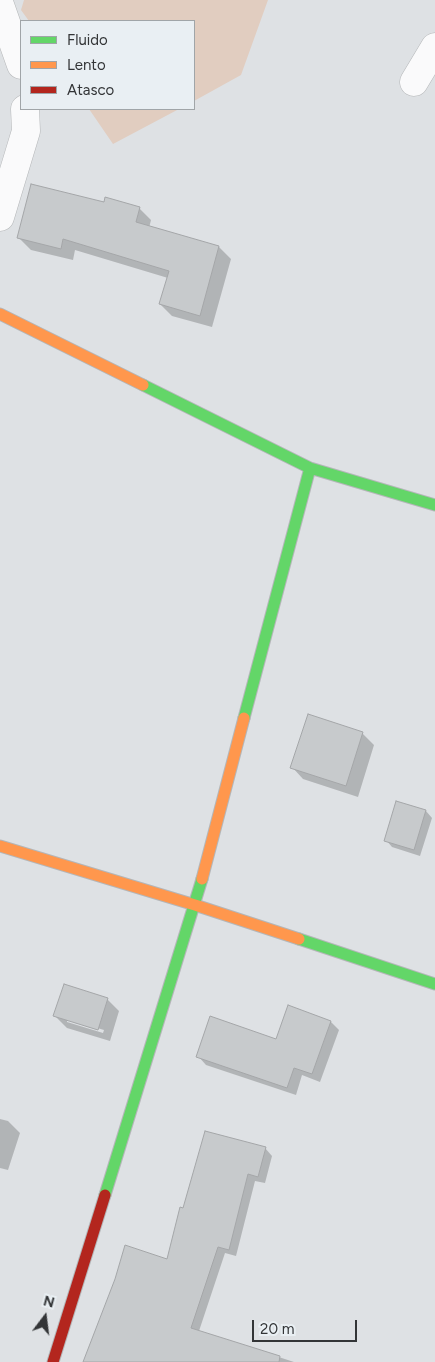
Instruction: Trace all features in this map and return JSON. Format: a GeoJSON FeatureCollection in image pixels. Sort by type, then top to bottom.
{"type":"FeatureCollection","features":[{"type":"Feature","properties":{"kind":"street"},"geometry":{"type":"LineString","coordinates":[[0,5],[20,62]]}},
{"type":"Feature","properties":{"kind":"street"},"geometry":{"type":"LineString","coordinates":[[414,82],[435,47]]}},
{"type":"Feature","properties":{"kind":"street"},"geometry":{"type":"LineString","coordinates":[[0,217],[26,131],[25,110]]}},
{"type":"Feature","properties":{"kind":"street"},"geometry":{"type":"LineString","coordinates":[[0,314],[310,468],[435,506]]}},
{"type":"Feature","properties":{"kind":"street"},"geometry":{"type":"LineString","coordinates":[[53,1362],[195,905],[310,468]]}},
{"type":"Feature","properties":{"kind":"street"},"geometry":{"type":"LineString","coordinates":[[0,846],[195,905],[435,984]]}},
{"type":"Feature","properties":{"kind":"shaded area"},"geometry":{"type":"Polygon","coordinates":[[[24,0],[268,0],[241,75],[195,100],[195,20],[28,20],[21,10],[24,0]]]}},
{"type":"Feature","properties":{"kind":"shaded area"},"geometry":{"type":"Polygon","coordinates":[[[90,110],[177,110],[113,144],[90,110]]]}},
{"type":"Feature","properties":{"kind":"building"},"geometry":{"type":"Polygon","coordinates":[[[31,184],[104,202],[105,197],[140,207],[136,222],[219,246],[200,316],[159,304],[169,271],[63,239],[61,249],[17,238],[31,184]]]}},
{"type":"Feature","properties":{"kind":"building"},"geometry":{"type":"Polygon","coordinates":[[[308,714],[363,732],[346,786],[290,768],[308,714]]]}},
{"type":"Feature","properties":{"kind":"building"},"geometry":{"type":"Polygon","coordinates":[[[396,801],[426,810],[414,850],[384,841],[396,801]]]}},
{"type":"Feature","properties":{"kind":"building"},"geometry":{"type":"Polygon","coordinates":[[[64,984],[108,998],[98,1030],[53,1016],[64,984]]]}},
{"type":"Feature","properties":{"kind":"building"},"geometry":{"type":"Polygon","coordinates":[[[288,1005],[331,1021],[312,1074],[294,1068],[287,1088],[196,1057],[210,1016],[276,1039],[288,1005]]]}},
{"type":"Feature","properties":{"kind":"building"},"geometry":{"type":"Polygon","coordinates":[[[205,1131],[266,1147],[258,1177],[248,1174],[229,1250],[218,1247],[191,1328],[280,1356],[279,1362],[83,1362],[115,1279],[125,1245],[167,1259],[180,1207],[183,1208],[205,1131]]]}},
{"type":"Feature","properties":{"kind":"traffic: fast"},"geometry":{"type":"LineString","coordinates":[[143,385],[310,468],[435,505]]}},
{"type":"Feature","properties":{"kind":"traffic: fast"},"geometry":{"type":"LineString","coordinates":[[244,718],[310,468]]}},
{"type":"Feature","properties":{"kind":"traffic: fast"},"geometry":{"type":"LineString","coordinates":[[105,1195],[202,879]]}},
{"type":"Feature","properties":{"kind":"traffic: fast"},"geometry":{"type":"LineString","coordinates":[[299,939],[435,984]]}},
{"type":"Feature","properties":{"kind":"traffic: slow"},"geometry":{"type":"LineString","coordinates":[[0,314],[143,385]]}},
{"type":"Feature","properties":{"kind":"traffic: slow"},"geometry":{"type":"LineString","coordinates":[[202,879],[244,718]]}},
{"type":"Feature","properties":{"kind":"traffic: slow"},"geometry":{"type":"LineString","coordinates":[[0,846],[195,905],[299,939]]}},
{"type":"Feature","properties":{"kind":"traffic: jam"},"geometry":{"type":"LineString","coordinates":[[53,1362],[105,1195]]}}]}
